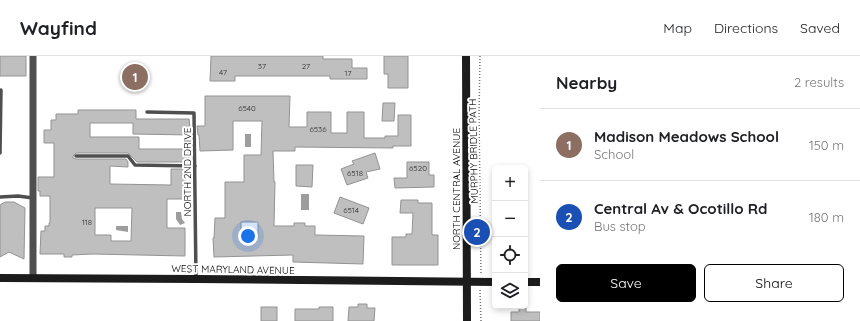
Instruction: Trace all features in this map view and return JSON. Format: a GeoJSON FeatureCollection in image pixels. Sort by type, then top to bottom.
{"type":"FeatureCollection","features":[{"type":"Feature","properties":{"kind":"street"},"geometry":{"type":"LineString","coordinates":[[33,56],[33,278]]}},
{"type":"Feature","properties":{"kind":"street","name":"NORTH CENTRAL AVENUE"},"geometry":{"type":"LineString","coordinates":[[466,56],[467,321]]}},
{"type":"Feature","properties":{"kind":"street","name":"WEST MARYLAND AVENUE"},"geometry":{"type":"LineString","coordinates":[[0,278],[492,282]]}},
{"type":"Feature","properties":{"kind":"street"},"geometry":{"type":"LineString","coordinates":[[528,282],[540,282]]}},
{"type":"Feature","properties":{"kind":"lane"},"geometry":{"type":"LineString","coordinates":[[0,153],[1,90]]}},
{"type":"Feature","properties":{"kind":"lane","name":"NORTH 2ND DRIVE"},"geometry":{"type":"LineString","coordinates":[[147,112],[194,113],[196,279]]}},
{"type":"Feature","properties":{"kind":"lane"},"geometry":{"type":"LineString","coordinates":[[76,156],[128,156],[135,165],[195,166]]}},
{"type":"Feature","properties":{"kind":"lane"},"geometry":{"type":"LineString","coordinates":[[0,197],[18,196],[33,198]]}},
{"type":"Feature","properties":{"kind":"path","name":"MURPHY BRIDLE PATH"},"geometry":{"type":"LineString","coordinates":[[480,56],[479,114],[481,270]]}},
{"type":"Feature","properties":{"kind":"path"},"geometry":{"type":"LineString","coordinates":[[480,297],[481,321]]}},
{"type":"Feature","properties":{"kind":"shaded area"},"geometry":{"type":"Polygon","coordinates":[[[245,134],[251,134],[251,147],[245,147],[245,134]]]}},
{"type":"Feature","properties":{"kind":"shaded area"},"geometry":{"type":"Polygon","coordinates":[[[301,194],[309,194],[309,210],[301,210],[301,194]]]}},
{"type":"Feature","properties":{"kind":"shaded area"},"geometry":{"type":"Polygon","coordinates":[[[176,212],[181,212],[182,219],[185,223],[180,225],[176,219],[176,212]]]}},
{"type":"Feature","properties":{"kind":"shaded area"},"geometry":{"type":"Polygon","coordinates":[[[116,226],[128,226],[128,232],[116,230],[116,226]]]}},
{"type":"Feature","properties":{"kind":"building"},"geometry":{"type":"Polygon","coordinates":[[[0,56],[26,56],[26,76],[0,76],[0,56]]]}},
{"type":"Feature","properties":{"kind":"building"},"geometry":{"type":"Polygon","coordinates":[[[211,56],[323,56],[323,59],[352,59],[352,68],[367,68],[367,79],[330,79],[330,76],[235,76],[235,81],[210,81],[211,56]]]}},
{"type":"Feature","properties":{"kind":"building"},"geometry":{"type":"Polygon","coordinates":[[[384,56],[408,56],[408,88],[388,88],[388,74],[384,74],[384,56]]]}},
{"type":"Feature","properties":{"kind":"building"},"geometry":{"type":"Polygon","coordinates":[[[205,96],[290,96],[289,127],[307,127],[307,112],[331,112],[331,133],[347,133],[347,112],[364,112],[364,138],[385,138],[385,136],[398,136],[398,115],[411,115],[411,146],[393,146],[393,148],[295,147],[295,151],[273,151],[275,182],[274,226],[294,226],[294,223],[305,223],[305,226],[315,226],[315,235],[364,236],[363,264],[293,262],[293,255],[214,257],[213,238],[215,218],[225,218],[225,182],[244,182],[244,155],[261,155],[262,121],[233,121],[233,150],[200,151],[197,126],[205,126],[205,96]],[[241,222],[241,239],[258,238],[258,222],[241,222]]]}},
{"type":"Feature","properties":{"kind":"building"},"geometry":{"type":"Polygon","coordinates":[[[383,103],[395,103],[394,121],[382,121],[383,103]]]}},
{"type":"Feature","properties":{"kind":"building"},"geometry":{"type":"Polygon","coordinates":[[[78,110],[136,110],[136,119],[189,119],[191,135],[133,134],[133,123],[90,123],[90,137],[139,137],[139,149],[189,149],[189,162],[137,162],[128,153],[76,153],[73,156],[73,158],[76,159],[126,159],[128,162],[128,167],[110,166],[110,184],[171,185],[171,169],[185,169],[185,199],[167,199],[167,228],[185,228],[185,256],[92,254],[64,257],[64,254],[40,254],[41,231],[45,231],[45,226],[49,226],[50,223],[50,196],[40,196],[40,191],[38,191],[38,177],[54,177],[54,143],[44,143],[44,130],[51,130],[51,120],[56,120],[56,114],[78,114],[78,110]],[[95,208],[95,235],[111,235],[111,241],[131,241],[132,208],[95,208]]]}},
{"type":"Feature","properties":{"kind":"building"},"geometry":{"type":"Polygon","coordinates":[[[375,153],[380,169],[366,172],[368,178],[347,185],[341,169],[354,164],[352,161],[375,153]]]}},
{"type":"Feature","properties":{"kind":"building"},"geometry":{"type":"Polygon","coordinates":[[[407,162],[429,162],[429,175],[434,175],[434,187],[395,188],[394,178],[407,178],[407,162]]]}},
{"type":"Feature","properties":{"kind":"building"},"geometry":{"type":"Polygon","coordinates":[[[296,165],[313,165],[312,187],[296,186],[296,165]]]}},
{"type":"Feature","properties":{"kind":"building"},"geometry":{"type":"Polygon","coordinates":[[[340,197],[369,208],[363,224],[334,213],[340,197]]]}},
{"type":"Feature","properties":{"kind":"building"},"geometry":{"type":"Polygon","coordinates":[[[401,200],[418,200],[418,203],[432,203],[432,235],[438,235],[438,265],[392,265],[392,237],[406,237],[406,234],[412,234],[413,213],[400,213],[401,200]]]}},
{"type":"Feature","properties":{"kind":"building"},"geometry":{"type":"Polygon","coordinates":[[[5,202],[14,202],[25,208],[24,259],[9,252],[0,257],[0,205],[5,202]]]}},
{"type":"Feature","properties":{"kind":"building"},"geometry":{"type":"Polygon","coordinates":[[[358,304],[367,304],[367,308],[375,308],[374,321],[348,321],[349,307],[358,307],[358,304]]]}},
{"type":"Feature","properties":{"kind":"building"},"geometry":{"type":"Polygon","coordinates":[[[261,307],[277,307],[277,321],[261,321],[261,307]]]}},
{"type":"Feature","properties":{"kind":"building"},"geometry":{"type":"Polygon","coordinates":[[[319,307],[333,307],[333,321],[295,321],[295,309],[319,309],[319,307]]]}},
{"type":"Feature","properties":{"kind":"building"},"geometry":{"type":"Polygon","coordinates":[[[519,309],[526,309],[526,312],[540,312],[540,321],[511,321],[511,312],[519,312],[519,309]]]}},
{"type":"Feature","properties":{"kind":"place","name":"Madison Meadows School"},"geometry":{"type":"Point","coordinates":[135,77]}},
{"type":"Feature","properties":{"kind":"place","name":"Central Av & Ocotillo Rd"},"geometry":{"type":"Point","coordinates":[477,232]}}]}
